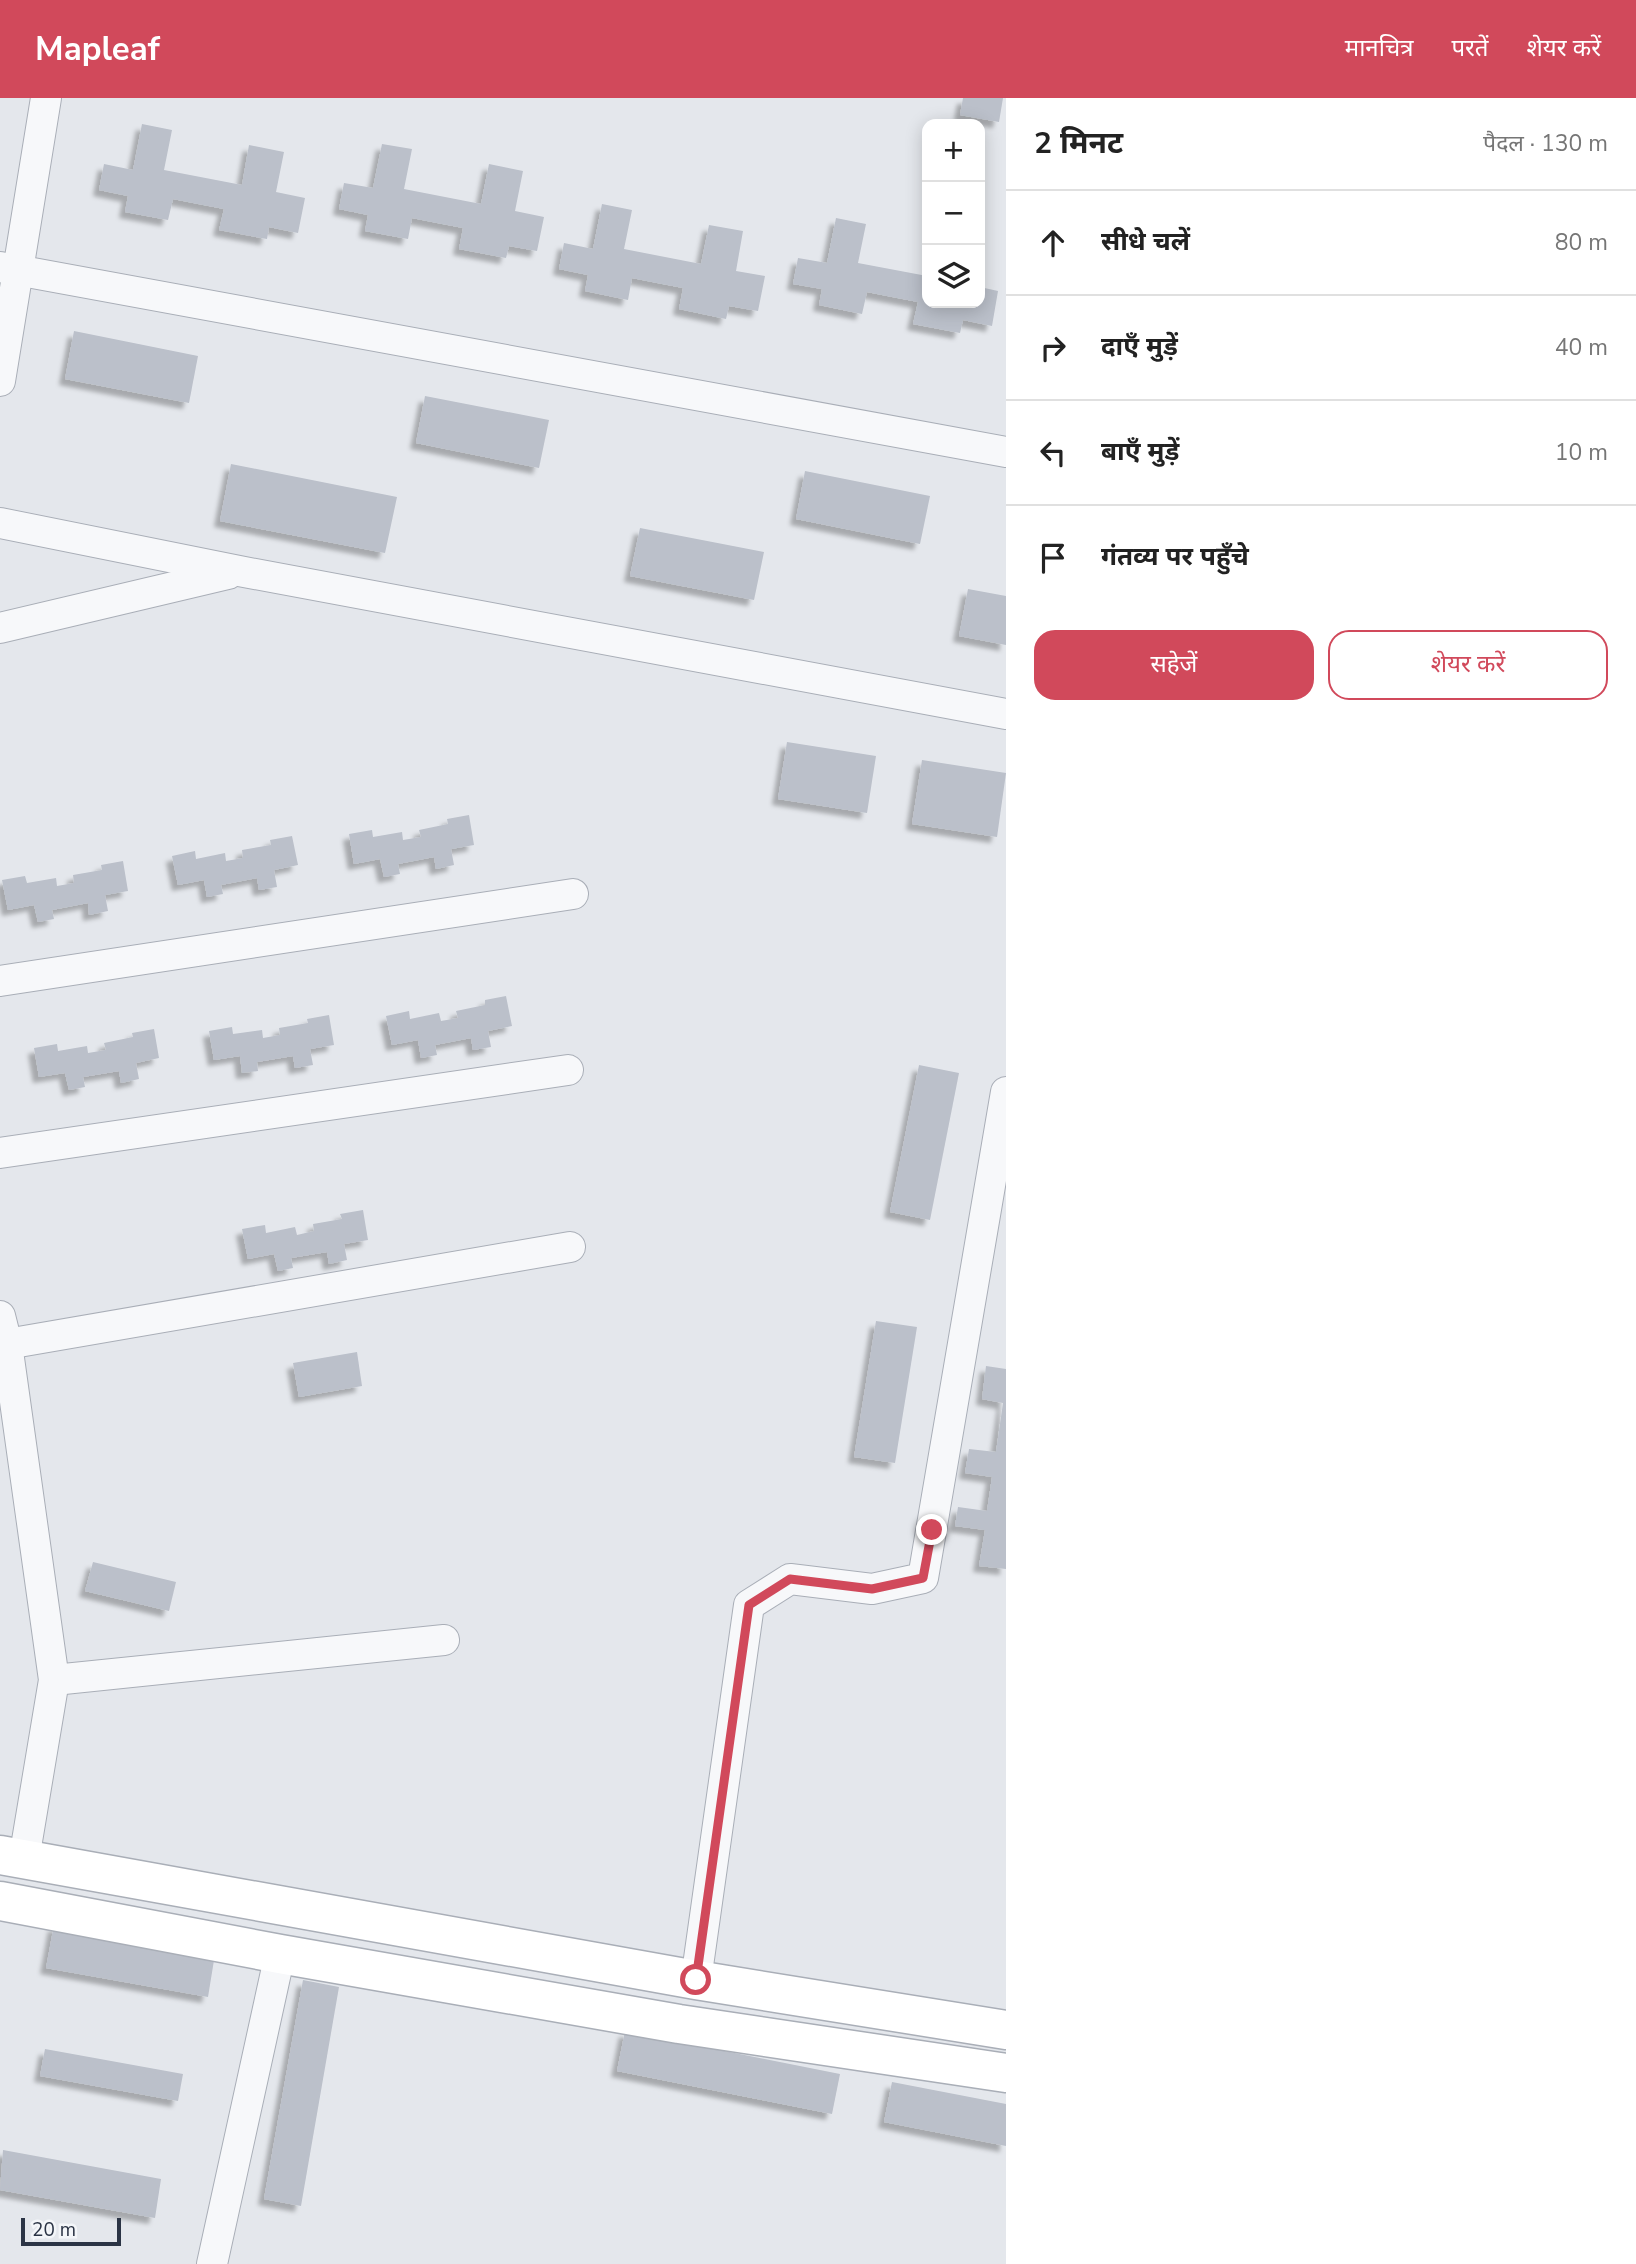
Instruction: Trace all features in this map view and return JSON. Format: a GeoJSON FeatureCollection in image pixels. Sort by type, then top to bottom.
{"type":"FeatureCollection","features":[{"type":"Feature","properties":{"kind":"street"},"geometry":{"type":"LineString","coordinates":[[0,380],[8,269],[46,98]]}},
{"type":"Feature","properties":{"kind":"street"},"geometry":{"type":"LineString","coordinates":[[8,269],[1006,452]]}},
{"type":"Feature","properties":{"kind":"street"},"geometry":{"type":"LineString","coordinates":[[0,523],[239,571],[1006,714]]}},
{"type":"Feature","properties":{"kind":"street"},"geometry":{"type":"LineString","coordinates":[[0,628],[239,571]]}},
{"type":"Feature","properties":{"kind":"street"},"geometry":{"type":"LineString","coordinates":[[0,981],[573,894]]}},
{"type":"Feature","properties":{"kind":"street"},"geometry":{"type":"LineString","coordinates":[[0,1153],[568,1070]]}},
{"type":"Feature","properties":{"kind":"street"},"geometry":{"type":"LineString","coordinates":[[696,1980],[749,1605],[790,1579],[872,1589],[923,1578],[1006,1092]]}},
{"type":"Feature","properties":{"kind":"street"},"geometry":{"type":"LineString","coordinates":[[8,1344],[570,1247]]}},
{"type":"Feature","properties":{"kind":"street"},"geometry":{"type":"LineString","coordinates":[[0,1316],[8,1344],[54,1679],[12,1857],[696,1980],[1006,2030]]}},
{"type":"Feature","properties":{"kind":"street"},"geometry":{"type":"LineString","coordinates":[[54,1679],[444,1640]]}},
{"type":"Feature","properties":{"kind":"street"},"geometry":{"type":"LineString","coordinates":[[0,1903],[679,2024],[1006,2073]]}},
{"type":"Feature","properties":{"kind":"street"},"geometry":{"type":"LineString","coordinates":[[212,2264],[280,1954]]}},
{"type":"Feature","properties":{"kind":"building"},"geometry":{"type":"Polygon","coordinates":[[[963,98],[1003,98],[999,122],[960,115],[963,98]]]}},
{"type":"Feature","properties":{"kind":"building"},"geometry":{"type":"Polygon","coordinates":[[[142,124],[172,130],[164,170],[242,185],[249,145],[284,152],[276,192],[305,198],[298,233],[269,227],[267,239],[219,230],[224,209],[173,199],[168,220],[125,212],[128,196],[99,190],[104,164],[133,170],[142,124]]]}},
{"type":"Feature","properties":{"kind":"building"},"geometry":{"type":"Polygon","coordinates":[[[382,144],[412,149],[404,189],[481,204],[489,164],[523,171],[515,211],[544,217],[537,251],[509,246],[506,258],[459,249],[463,228],[412,218],[408,239],[365,231],[368,215],[339,209],[344,183],[373,188],[382,144]]]}},
{"type":"Feature","properties":{"kind":"building"},"geometry":{"type":"Polygon","coordinates":[[[602,204],[632,210],[624,249],[701,264],[709,225],[743,231],[736,271],[765,276],[758,311],[729,306],[726,319],[679,309],[683,288],[632,278],[628,300],[585,291],[588,275],[559,269],[564,243],[593,249],[602,204]]]}},
{"type":"Feature","properties":{"kind":"building"},"geometry":{"type":"Polygon","coordinates":[[[836,218],[866,224],[858,263],[922,275],[922,308],[985,308],[985,288],[998,291],[992,326],[963,320],[960,333],[913,324],[918,302],[867,292],[862,314],[819,305],[822,289],[793,284],[798,258],[827,263],[836,218]]]}},
{"type":"Feature","properties":{"kind":"building"},"geometry":{"type":"Polygon","coordinates":[[[74,331],[198,356],[189,403],[65,379],[74,331]]]}},
{"type":"Feature","properties":{"kind":"building"},"geometry":{"type":"Polygon","coordinates":[[[425,396],[549,420],[539,468],[416,443],[425,396]]]}},
{"type":"Feature","properties":{"kind":"building"},"geometry":{"type":"Polygon","coordinates":[[[231,464],[397,497],[385,553],[220,521],[231,464]]]}},
{"type":"Feature","properties":{"kind":"building"},"geometry":{"type":"Polygon","coordinates":[[[805,471],[930,496],[920,544],[796,519],[805,471]]]}},
{"type":"Feature","properties":{"kind":"building"},"geometry":{"type":"Polygon","coordinates":[[[640,528],[764,552],[754,600],[630,576],[640,528]]]}},
{"type":"Feature","properties":{"kind":"building"},"geometry":{"type":"Polygon","coordinates":[[[968,589],[1006,596],[1006,645],[959,636],[968,589]]]}},
{"type":"Feature","properties":{"kind":"building"},"geometry":{"type":"Polygon","coordinates":[[[787,742],[876,756],[867,813],[778,799],[787,742]]]}},
{"type":"Feature","properties":{"kind":"building"},"geometry":{"type":"Polygon","coordinates":[[[922,760],[1006,773],[997,837],[912,824],[922,760]]]}},
{"type":"Feature","properties":{"kind":"building"},"geometry":{"type":"Polygon","coordinates":[[[469,815],[474,845],[451,849],[454,865],[436,869],[434,857],[398,864],[400,874],[384,877],[380,859],[354,864],[349,834],[372,830],[373,837],[402,832],[403,840],[421,837],[419,830],[448,824],[447,819],[469,815]]]}},
{"type":"Feature","properties":{"kind":"building"},"geometry":{"type":"Polygon","coordinates":[[[292,836],[298,865],[274,870],[277,887],[259,890],[257,878],[221,885],[223,894],[207,897],[204,880],[178,885],[172,856],[195,851],[196,859],[225,853],[226,861],[243,858],[242,850],[271,845],[270,840],[292,836]]]}},
{"type":"Feature","properties":{"kind":"building"},"geometry":{"type":"Polygon","coordinates":[[[123,861],[128,891],[105,895],[108,911],[89,915],[88,903],[52,910],[54,919],[38,922],[34,905],[8,910],[2,880],[25,876],[27,883],[56,878],[57,886],[74,883],[73,875],[102,870],[101,865],[123,861]]]}},
{"type":"Feature","properties":{"kind":"building"},"geometry":{"type":"Polygon","coordinates":[[[506,996],[512,1026],[488,1031],[491,1047],[473,1050],[471,1038],[435,1045],[437,1055],[421,1058],[418,1040],[392,1045],[386,1016],[409,1011],[410,1019],[439,1013],[441,1021],[458,1018],[456,1011],[485,1005],[485,1000],[506,996]]]}},
{"type":"Feature","properties":{"kind":"building"},"geometry":{"type":"Polygon","coordinates":[[[329,1015],[334,1045],[310,1049],[313,1065],[295,1068],[293,1056],[257,1062],[258,1071],[242,1073],[240,1056],[214,1060],[209,1031],[232,1027],[233,1034],[262,1030],[263,1038],[280,1035],[279,1028],[308,1023],[307,1019],[329,1015]]]}},
{"type":"Feature","properties":{"kind":"building"},"geometry":{"type":"Polygon","coordinates":[[[154,1029],[159,1058],[136,1063],[139,1079],[121,1083],[119,1071],[83,1077],[85,1087],[69,1090],[65,1073],[39,1077],[34,1048],[57,1044],[58,1051],[87,1046],[88,1053],[106,1050],[104,1043],[154,1029]]]}},
{"type":"Feature","properties":{"kind":"building"},"geometry":{"type":"Polygon","coordinates":[[[919,1065],[959,1073],[930,1220],[890,1212],[919,1065]]]}},
{"type":"Feature","properties":{"kind":"building"},"geometry":{"type":"Polygon","coordinates":[[[363,1210],[368,1240],[344,1244],[347,1260],[329,1264],[327,1252],[291,1258],[293,1268],[278,1271],[274,1254],[248,1259],[242,1229],[265,1225],[266,1233],[295,1227],[297,1235],[314,1231],[313,1224],[342,1219],[340,1214],[363,1210]]]}},
{"type":"Feature","properties":{"kind":"building"},"geometry":{"type":"Polygon","coordinates":[[[876,1321],[917,1327],[895,1463],[854,1457],[876,1321]]]}},
{"type":"Feature","properties":{"kind":"building"},"geometry":{"type":"Polygon","coordinates":[[[357,1352],[362,1386],[299,1397],[293,1363],[357,1352]]]}},
{"type":"Feature","properties":{"kind":"building"},"geometry":{"type":"Polygon","coordinates":[[[986,1366],[1006,1369],[1006,1569],[979,1566],[985,1530],[955,1526],[958,1507],[987,1511],[992,1477],[965,1473],[969,1449],[996,1452],[1003,1403],[982,1399],[986,1366]]]}},
{"type":"Feature","properties":{"kind":"building"},"geometry":{"type":"Polygon","coordinates":[[[93,1562],[176,1582],[169,1611],[85,1591],[93,1562]]]}},
{"type":"Feature","properties":{"kind":"building"},"geometry":{"type":"Polygon","coordinates":[[[54,1925],[215,1954],[208,1997],[46,1968],[54,1925]]]}},
{"type":"Feature","properties":{"kind":"building"},"geometry":{"type":"Polygon","coordinates":[[[303,1980],[339,1987],[301,2206],[264,2199],[303,1980]]]}},
{"type":"Feature","properties":{"kind":"building"},"geometry":{"type":"Polygon","coordinates":[[[625,2031],[840,2074],[832,2114],[617,2071],[625,2031]]]}},
{"type":"Feature","properties":{"kind":"building"},"geometry":{"type":"Polygon","coordinates":[[[45,2049],[183,2074],[178,2101],[40,2076],[45,2049]]]}},
{"type":"Feature","properties":{"kind":"building"},"geometry":{"type":"Polygon","coordinates":[[[892,2082],[1006,2104],[1006,2146],[884,2122],[892,2082]]]}},
{"type":"Feature","properties":{"kind":"building"},"geometry":{"type":"Polygon","coordinates":[[[3,2150],[161,2179],[155,2218],[0,2190],[3,2150]]]}},
{"type":"Feature","properties":{"kind":"route"},"geometry":{"type":"LineString","coordinates":[[696,1980],[749,1605],[790,1579],[872,1589],[923,1578],[932,1530]]}}]}
